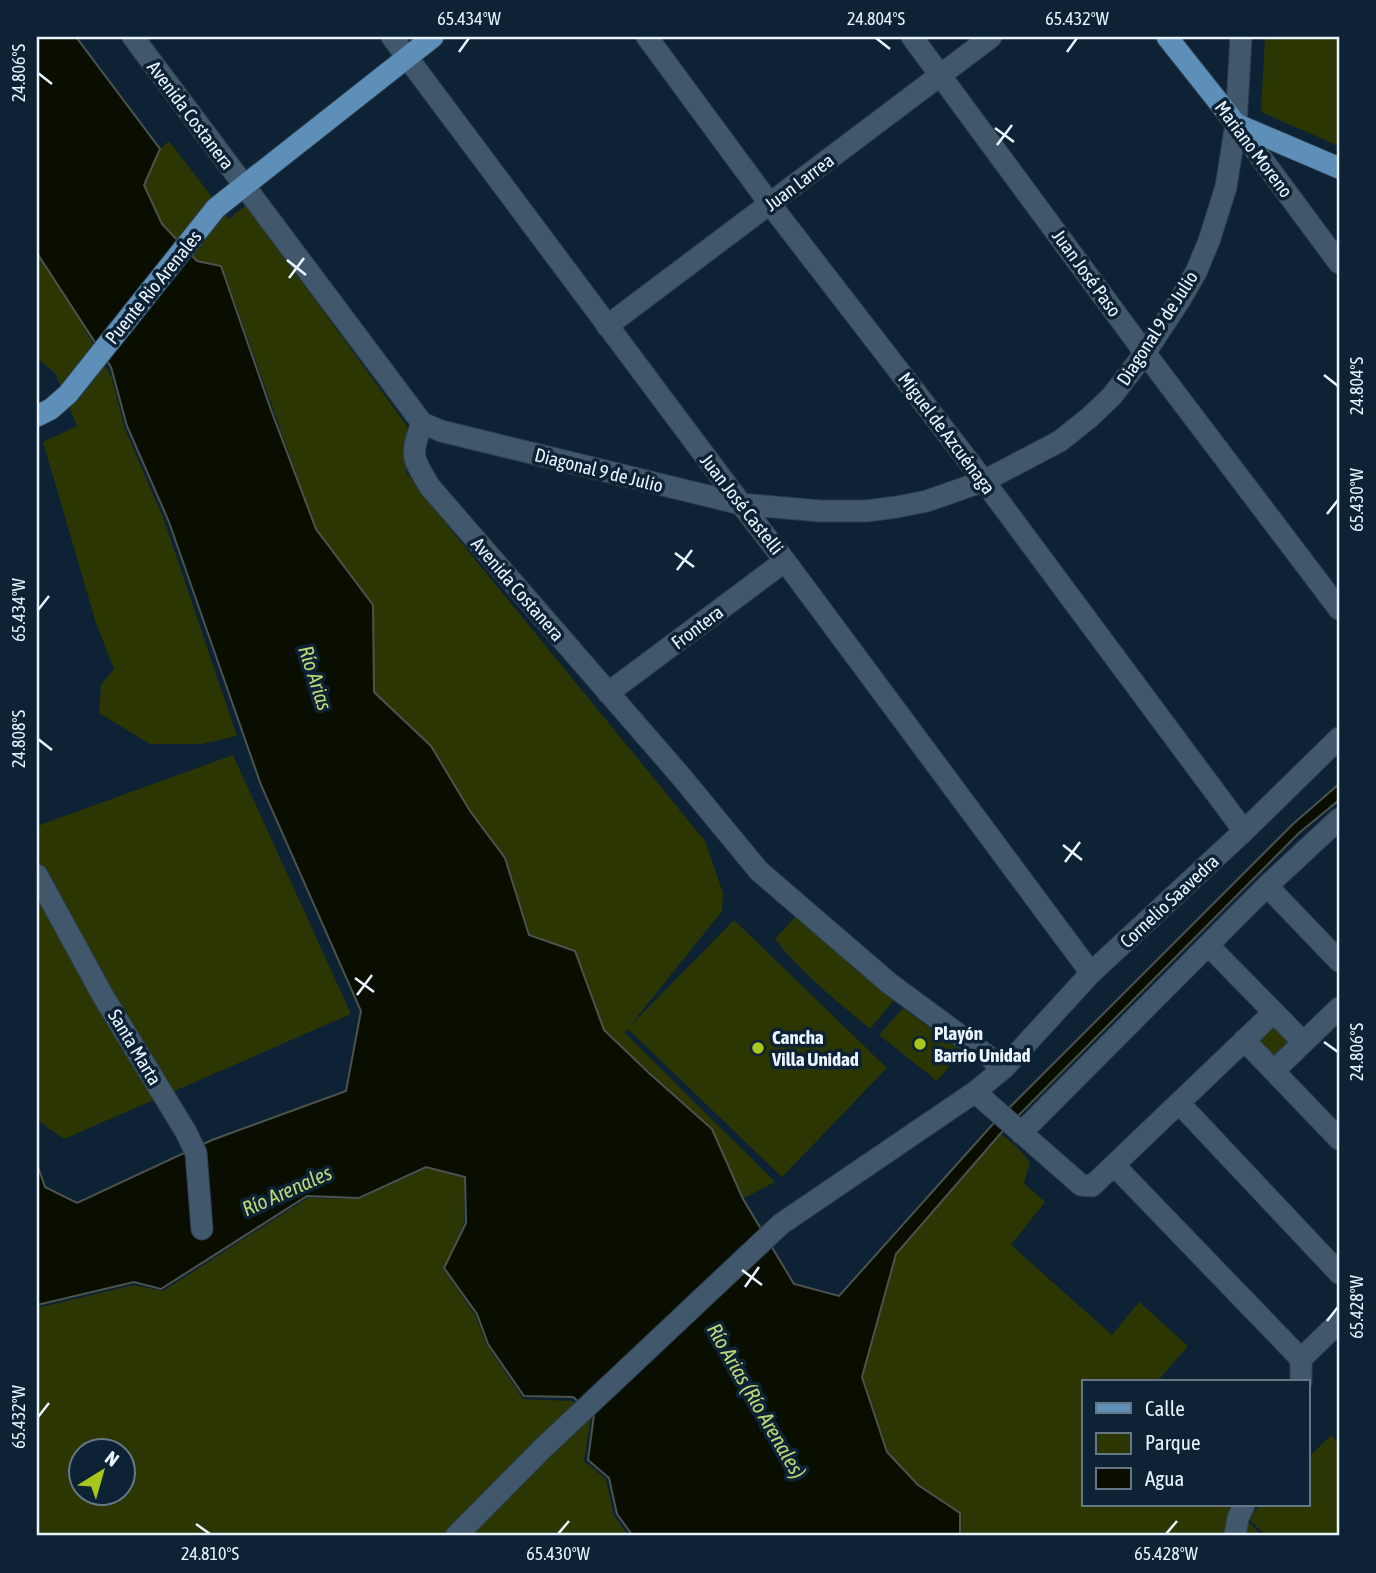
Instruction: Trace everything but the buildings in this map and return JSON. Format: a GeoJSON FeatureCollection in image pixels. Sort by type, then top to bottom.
{"type":"FeatureCollection","features":[{"type":"Feature","properties":{"kind":"main road","name":"Puente Rio Arenales"},"geometry":{"type":"LineString","coordinates":[[37,416],[51,409],[68,394],[216,208],[433,37]]}},
{"type":"Feature","properties":{"kind":"main road","name":"Mariano Moreno"},"geometry":{"type":"LineString","coordinates":[[1167,37],[1236,124]]}},
{"type":"Feature","properties":{"kind":"main road"},"geometry":{"type":"LineString","coordinates":[[1236,124],[1339,168]]}},
{"type":"Feature","properties":{"kind":"street","name":"Avenida Costanera"},"geometry":{"type":"LineString","coordinates":[[133,37],[422,423],[413,455],[430,487],[759,871],[888,983],[1004,1068]]}},
{"type":"Feature","properties":{"kind":"street","name":"Juan José Castelli"},"geometry":{"type":"LineString","coordinates":[[392,37],[1091,973]]}},
{"type":"Feature","properties":{"kind":"street","name":"Miguel de Azcuénaga"},"geometry":{"type":"LineString","coordinates":[[647,37],[771,204],[984,481],[1244,831]]}},
{"type":"Feature","properties":{"kind":"street","name":"Juan José Paso"},"geometry":{"type":"LineString","coordinates":[[912,37],[1145,353],[1339,609]]}},
{"type":"Feature","properties":{"kind":"street","name":"Juan Larrea"},"geometry":{"type":"LineString","coordinates":[[607,326],[991,37]]}},
{"type":"Feature","properties":{"kind":"street","name":"Diagonal 9 de Julio"},"geometry":{"type":"LineString","coordinates":[[422,423],[441,431],[741,504],[820,511],[866,511],[927,501],[984,481],[1060,441],[1112,396],[1180,300],[1209,241],[1226,187],[1236,124],[1241,37]]}},
{"type":"Feature","properties":{"kind":"street","name":"Mariano Moreno"},"geometry":{"type":"LineString","coordinates":[[1236,124],[1339,263]]}},
{"type":"Feature","properties":{"kind":"street","name":"Frontera"},"geometry":{"type":"LineString","coordinates":[[608,694],[785,561]]}},
{"type":"Feature","properties":{"kind":"street","name":"Cornelio Saavedra"},"geometry":{"type":"LineString","coordinates":[[456,1536],[541,1450],[781,1224],[975,1092],[1004,1068],[1091,973],[1244,831],[1339,738]]}},
{"type":"Feature","properties":{"kind":"street"},"geometry":{"type":"LineString","coordinates":[[1021,1133],[1267,886],[1339,819]]}},
{"type":"Feature","properties":{"kind":"street","name":"Santa Marta"},"geometry":{"type":"LineString","coordinates":[[37,875],[103,996],[196,1153],[202,1229]]}},
{"type":"Feature","properties":{"kind":"street"},"geometry":{"type":"LineString","coordinates":[[1267,886],[1339,961]]}},
{"type":"Feature","properties":{"kind":"street"},"geometry":{"type":"LineString","coordinates":[[1209,946],[1303,1042]]}},
{"type":"Feature","properties":{"kind":"street"},"geometry":{"type":"LineString","coordinates":[[1274,1071],[1339,1008]]}},
{"type":"Feature","properties":{"kind":"street"},"geometry":{"type":"LineString","coordinates":[[975,1092],[1081,1185],[1092,1186],[1273,1013]]}},
{"type":"Feature","properties":{"kind":"street"},"geometry":{"type":"LineString","coordinates":[[1244,1040],[1339,1139]]}},
{"type":"Feature","properties":{"kind":"street"},"geometry":{"type":"LineString","coordinates":[[1179,1102],[1339,1273]]}},
{"type":"Feature","properties":{"kind":"street"},"geometry":{"type":"LineString","coordinates":[[1114,1165],[1301,1359],[1301,1380]]}},
{"type":"Feature","properties":{"kind":"street"},"geometry":{"type":"LineString","coordinates":[[1301,1359],[1339,1322]]}},
{"type":"Feature","properties":{"kind":"street"},"geometry":{"type":"LineString","coordinates":[[1235,1536],[1244,1506]]}},
{"type":"Feature","properties":{"kind":"green space"},"geometry":{"type":"Polygon","coordinates":[[[1265,37],[1339,37],[1339,146],[1261,112],[1265,37]]]}},
{"type":"Feature","properties":{"kind":"green space"},"geometry":{"type":"Polygon","coordinates":[[[169,141],[229,219],[246,205],[407,426],[406,472],[705,841],[723,893],[722,911],[629,1027],[734,920],[887,1068],[782,1177],[628,1029],[625,1033],[775,1182],[744,1198],[712,1129],[604,1030],[575,951],[530,934],[506,858],[470,811],[431,746],[374,692],[373,604],[316,529],[222,266],[197,261],[163,224],[145,185],[160,149],[169,141]]]}},
{"type":"Feature","properties":{"kind":"green space"},"geometry":{"type":"Polygon","coordinates":[[[37,253],[66,296],[111,376],[125,429],[164,520],[237,736],[202,744],[150,744],[99,713],[101,685],[114,669],[96,623],[43,442],[77,426],[55,373],[37,358],[37,253]]]}},
{"type":"Feature","properties":{"kind":"green space"},"geometry":{"type":"Polygon","coordinates":[[[233,755],[351,1014],[64,1139],[37,1120],[37,826],[233,755]]]}},
{"type":"Feature","properties":{"kind":"green space"},"geometry":{"type":"Polygon","coordinates":[[[795,917],[822,935],[850,965],[894,1000],[870,1029],[808,975],[775,939],[795,917]]]}},
{"type":"Feature","properties":{"kind":"green space","name":"Playón Barrio Unidad"},"geometry":{"type":"Polygon","coordinates":[[[903,1008],[962,1052],[937,1081],[879,1035],[903,1008]]]}},
{"type":"Feature","properties":{"kind":"green space"},"geometry":{"type":"Polygon","coordinates":[[[1271,1021],[1292,1041],[1279,1060],[1256,1042],[1271,1021]]]}},
{"type":"Feature","properties":{"kind":"green space"},"geometry":{"type":"Polygon","coordinates":[[[1001,1134],[1030,1162],[1024,1183],[1045,1202],[1011,1245],[1112,1335],[1139,1302],[1188,1346],[1159,1380],[1082,1380],[1082,1506],[1234,1506],[1262,1536],[960,1536],[960,1513],[918,1485],[888,1452],[863,1377],[896,1254],[1001,1134]]]}},
{"type":"Feature","properties":{"kind":"green space"},"geometry":{"type":"Polygon","coordinates":[[[427,1168],[464,1178],[464,1223],[443,1269],[475,1315],[486,1344],[523,1399],[572,1401],[591,1417],[584,1461],[606,1479],[614,1516],[629,1536],[37,1536],[37,1308],[134,1285],[163,1291],[308,1198],[360,1199],[427,1168]]]}},
{"type":"Feature","properties":{"kind":"green space"},"geometry":{"type":"Polygon","coordinates":[[[1331,1435],[1339,1444],[1339,1536],[1266,1536],[1248,1518],[1260,1506],[1310,1506],[1310,1456],[1331,1435]]]}},
{"type":"Feature","properties":{"kind":"water"},"geometry":{"type":"Polygon","coordinates":[[[37,37],[76,37],[160,149],[144,185],[162,224],[197,261],[221,266],[316,529],[373,605],[374,692],[431,746],[470,811],[505,858],[529,935],[575,951],[604,1030],[712,1129],[743,1199],[794,1284],[839,1296],[992,1125],[1293,824],[1339,784],[1339,800],[1299,833],[1001,1133],[896,1254],[862,1377],[887,1452],[918,1485],[960,1513],[960,1536],[633,1536],[617,1514],[609,1478],[588,1460],[594,1415],[573,1397],[524,1396],[488,1344],[477,1314],[444,1268],[466,1223],[465,1177],[426,1167],[359,1198],[307,1196],[161,1289],[134,1282],[37,1305],[37,1164],[45,1187],[77,1203],[212,1140],[346,1091],[361,1011],[261,785],[169,522],[127,426],[111,367],[37,253],[37,37]]]}},
{"type":"Feature","properties":{"kind":"place","name":"Playón Barrio Unidad"},"geometry":{"type":"Point","coordinates":[920,1044]}},
{"type":"Feature","properties":{"kind":"place","name":"Cancha Villa Unidad"},"geometry":{"type":"Point","coordinates":[758,1048]}},
{"type":"Feature","properties":{"kind":"water label","name":"Río Arias"},"geometry":{"type":"Point","coordinates":[315,678]}},
{"type":"Feature","properties":{"kind":"water label","name":"Río Arenales"},"geometry":{"type":"Point","coordinates":[287,1191]}},
{"type":"Feature","properties":{"kind":"water label","name":"Río Arias (Río Arenales)"},"geometry":{"type":"Point","coordinates":[756,1401]}}]}
